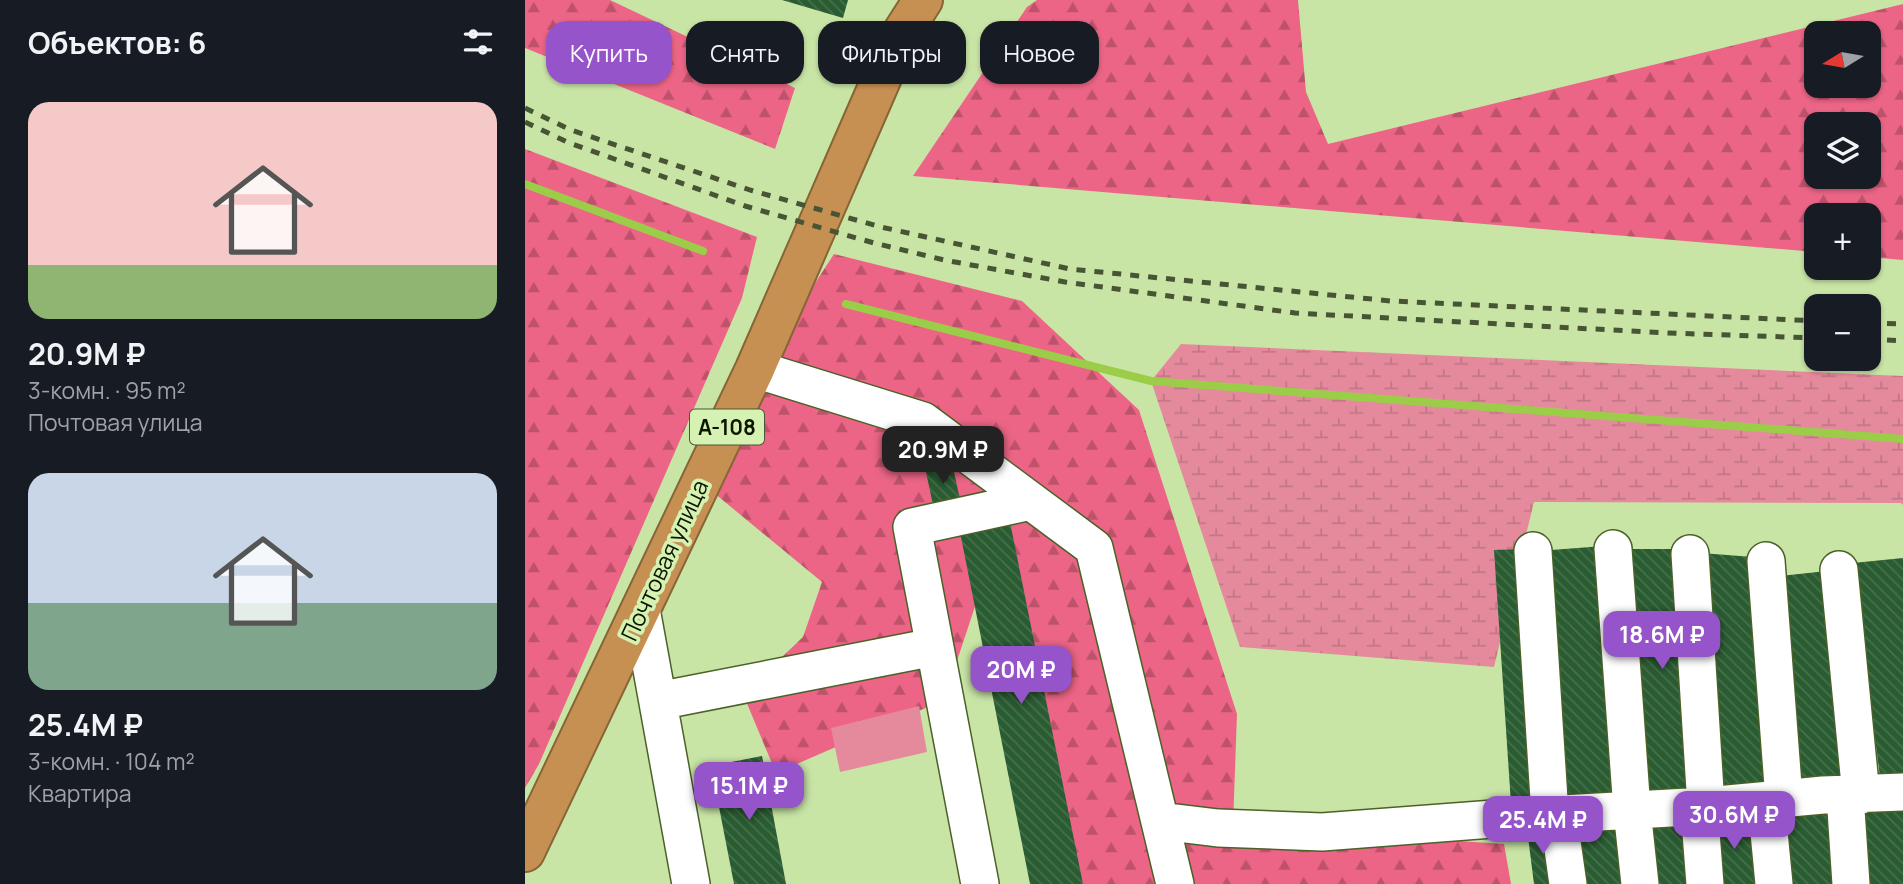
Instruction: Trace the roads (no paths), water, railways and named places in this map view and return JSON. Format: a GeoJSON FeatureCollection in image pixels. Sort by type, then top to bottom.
{"type":"FeatureCollection","features":[{"type":"Feature","properties":{"kind":"highway","name":"Почтовая улица"},"geometry":{"type":"LineString","coordinates":[[525,852],[755,369],[901,36],[923,0]]}},
{"type":"Feature","properties":{"kind":"lane"},"geometry":{"type":"LineString","coordinates":[[755,369],[923,421],[1094,548],[1175,884]]}},
{"type":"Feature","properties":{"kind":"lane"},"geometry":{"type":"LineString","coordinates":[[980,884],[912,527],[1031,501]]}},
{"type":"Feature","properties":{"kind":"lane"},"geometry":{"type":"LineString","coordinates":[[1613,549],[1640,884]]}},
{"type":"Feature","properties":{"kind":"lane"},"geometry":{"type":"LineString","coordinates":[[1534,551],[1554,814],[1568,884]]}},
{"type":"Feature","properties":{"kind":"lane"},"geometry":{"type":"LineString","coordinates":[[1690,554],[1705,884]]}},
{"type":"Feature","properties":{"kind":"lane"},"geometry":{"type":"LineString","coordinates":[[1766,561],[1775,800],[1775,884]]}},
{"type":"Feature","properties":{"kind":"lane"},"geometry":{"type":"LineString","coordinates":[[1839,570],[1853,795],[1851,884]]}},
{"type":"Feature","properties":{"kind":"lane"},"geometry":{"type":"LineString","coordinates":[[641,608],[691,884]]}},
{"type":"Feature","properties":{"kind":"lane"},"geometry":{"type":"LineString","coordinates":[[658,701],[933,647]]}},
{"type":"Feature","properties":{"kind":"lane"},"geometry":{"type":"LineString","coordinates":[[1160,821],[1218,828],[1322,832],[1903,792]]}},
{"type":"Feature","properties":{"kind":"waterway"},"geometry":{"type":"LineString","coordinates":[[525,184],[703,251]]}},
{"type":"Feature","properties":{"kind":"waterway"},"geometry":{"type":"LineString","coordinates":[[846,304],[1151,381],[1903,439]]}},
{"type":"Feature","properties":{"kind":"railway"},"geometry":{"type":"LineString","coordinates":[[525,108],[571,130],[750,190],[881,227],[1070,269],[1391,301],[1804,320]]}},
{"type":"Feature","properties":{"kind":"railway"},"geometry":{"type":"LineString","coordinates":[[525,122],[567,142],[745,206],[944,260],[1065,282],[1295,313],[1804,338]]}},
{"type":"Feature","properties":{"kind":"railway"},"geometry":{"type":"LineString","coordinates":[[1881,323],[1903,324]]}},
{"type":"Feature","properties":{"kind":"railway"},"geometry":{"type":"LineString","coordinates":[[1881,340],[1903,341]]}}]}
